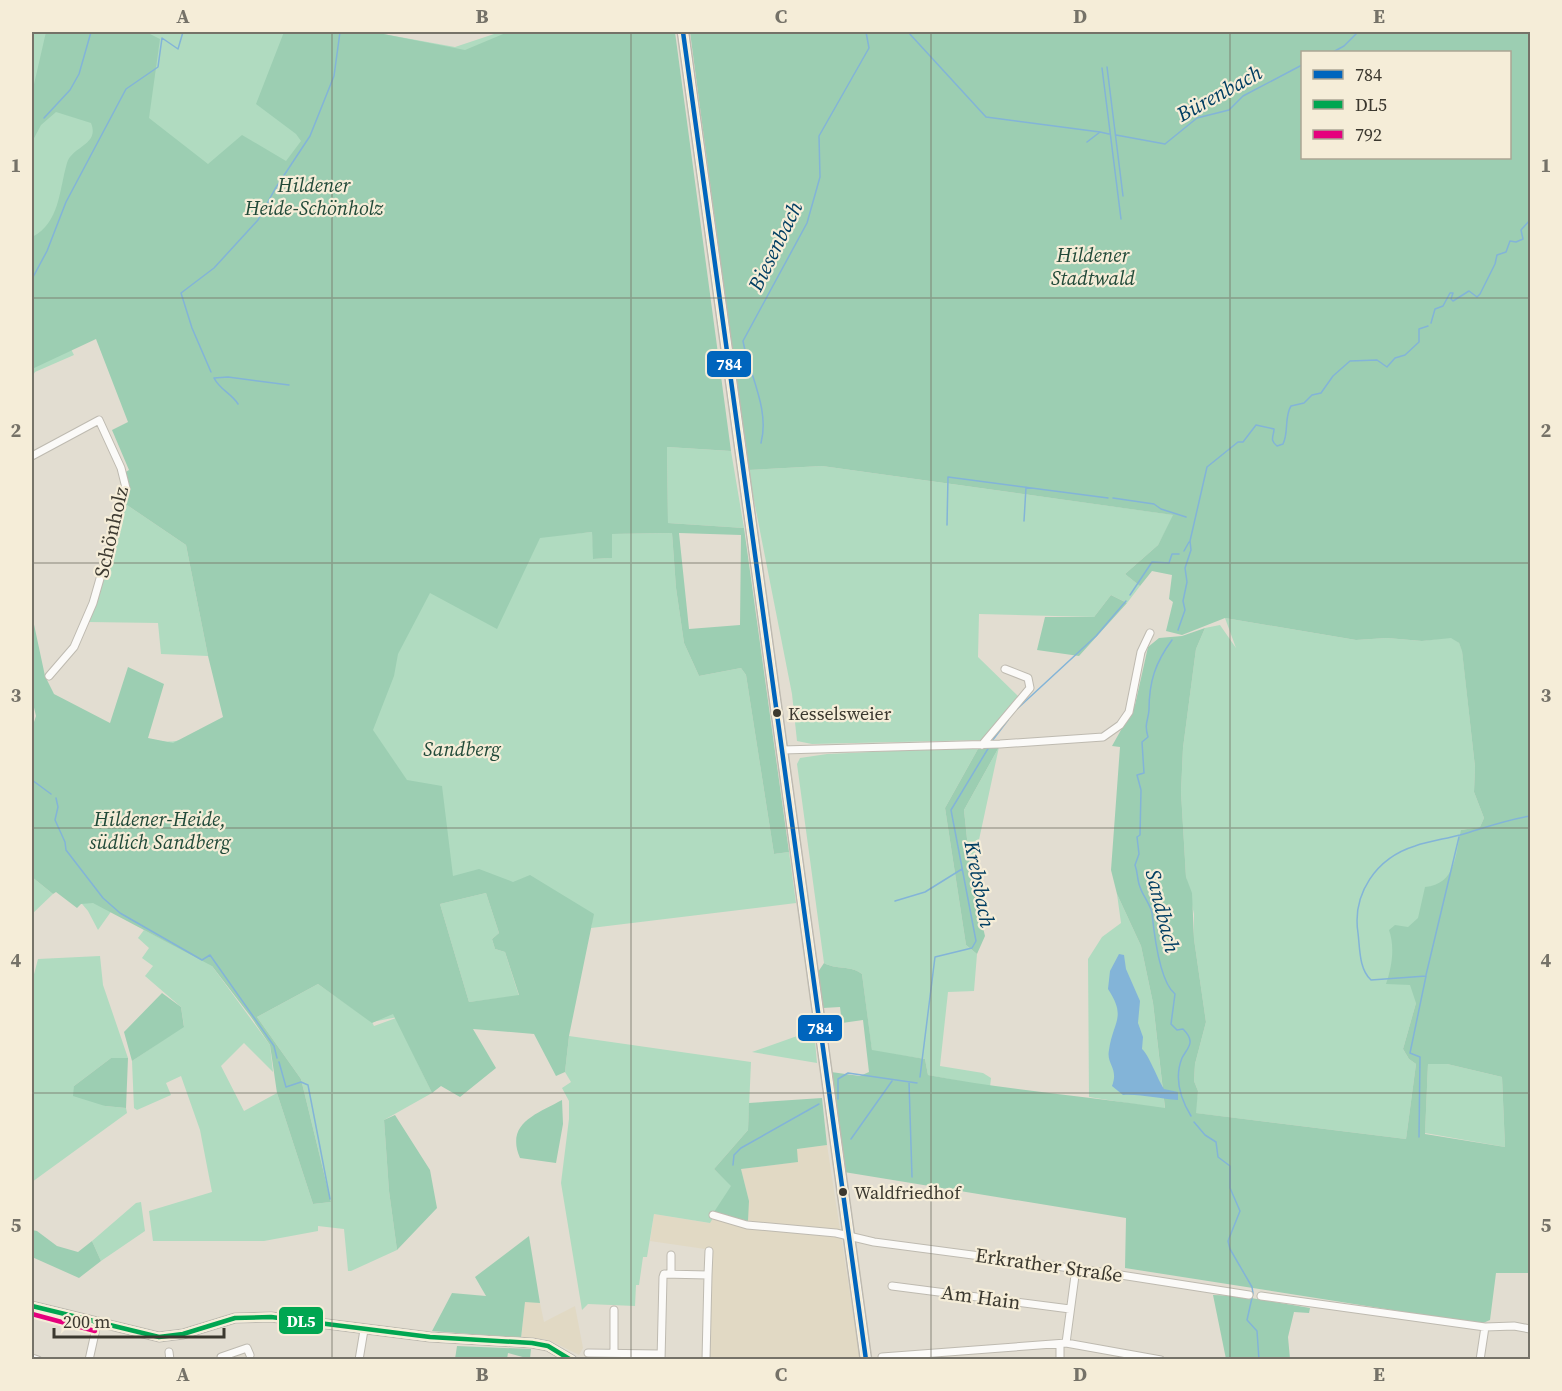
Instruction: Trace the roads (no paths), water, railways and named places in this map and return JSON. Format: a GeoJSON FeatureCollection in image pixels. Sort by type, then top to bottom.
{"type":"FeatureCollection","features":[{"type":"Feature","properties":{"kind":"main road"},"geometry":{"type":"LineString","coordinates":[[683,32],[866,1359]]}},
{"type":"Feature","properties":{"kind":"main road"},"geometry":{"type":"LineString","coordinates":[[32,1306],[97,1324],[159,1337],[183,1334],[235,1318],[288,1318],[364,1330],[430,1337],[532,1343],[548,1346],[572,1359]]}},
{"type":"Feature","properties":{"kind":"street","name":"Schönholz"},"geometry":{"type":"LineString","coordinates":[[32,456],[99,420],[125,481],[122,503],[93,603],[74,647],[49,676]]}},
{"type":"Feature","properties":{"kind":"street"},"geometry":{"type":"LineString","coordinates":[[782,750],[1093,740],[1113,731],[1129,712],[1142,652],[1150,633]]}},
{"type":"Feature","properties":{"kind":"street"},"geometry":{"type":"LineString","coordinates":[[981,745],[1030,688],[1028,678],[1005,669]]}},
{"type":"Feature","properties":{"kind":"street","name":"Erkrather Straße"},"geometry":{"type":"LineString","coordinates":[[713,1215],[747,1225],[826,1232],[874,1242],[1076,1268],[1249,1294]]}},
{"type":"Feature","properties":{"kind":"street"},"geometry":{"type":"LineString","coordinates":[[706,1359],[709,1251]]}},
{"type":"Feature","properties":{"kind":"street"},"geometry":{"type":"LineString","coordinates":[[671,1255],[671,1274]]}},
{"type":"Feature","properties":{"kind":"street"},"geometry":{"type":"LineString","coordinates":[[1060,1359],[1076,1268]]}},
{"type":"Feature","properties":{"kind":"street"},"geometry":{"type":"LineString","coordinates":[[588,1353],[614,1351],[661,1357],[664,1274],[708,1275]]}},
{"type":"Feature","properties":{"kind":"street","name":"Am Hain"},"geometry":{"type":"LineString","coordinates":[[892,1286],[1070,1309]]}},
{"type":"Feature","properties":{"kind":"street"},"geometry":{"type":"LineString","coordinates":[[1261,1296],[1485,1327],[1514,1326],[1530,1329]]}},
{"type":"Feature","properties":{"kind":"street"},"geometry":{"type":"LineString","coordinates":[[614,1310],[614,1351]]}},
{"type":"Feature","properties":{"kind":"street"},"geometry":{"type":"LineString","coordinates":[[89,1359],[97,1324]]}},
{"type":"Feature","properties":{"kind":"street"},"geometry":{"type":"LineString","coordinates":[[1480,1359],[1485,1327]]}},
{"type":"Feature","properties":{"kind":"street"},"geometry":{"type":"LineString","coordinates":[[359,1359],[364,1330]]}},
{"type":"Feature","properties":{"kind":"street"},"geometry":{"type":"LineString","coordinates":[[882,1357],[1063,1344],[1161,1359]]}},
{"type":"Feature","properties":{"kind":"street"},"geometry":{"type":"LineString","coordinates":[[221,1359],[221,1357],[247,1348],[250,1355]]}},
{"type":"Feature","properties":{"kind":"street"},"geometry":{"type":"LineString","coordinates":[[32,1358],[38,1359]]}},
{"type":"Feature","properties":{"kind":"water"},"geometry":{"type":"Polygon","coordinates":[[[1119,954],[1124,955],[1126,969],[1140,1001],[1138,1023],[1143,1037],[1142,1049],[1164,1089],[1178,1092],[1178,1100],[1123,1095],[1112,1086],[1114,1075],[1109,1055],[1118,1013],[1108,989],[1110,971],[1119,954]]]}},
{"type":"Feature","properties":{"kind":"waterway"},"geometry":{"type":"LineString","coordinates":[[44,118],[70,90],[79,74],[91,32]]}},
{"type":"Feature","properties":{"kind":"waterway"},"geometry":{"type":"LineString","coordinates":[[32,279],[47,251],[66,202],[126,89],[158,67],[162,38],[178,49],[183,32]]}},
{"type":"Feature","properties":{"kind":"waterway"},"geometry":{"type":"LineString","coordinates":[[211,372],[192,328],[181,293],[214,268],[258,220],[275,189],[310,136],[334,76],[340,32]]}},
{"type":"Feature","properties":{"kind":"waterway","name":"Biesenbach"},"geometry":{"type":"LineString","coordinates":[[761,443],[763,430],[761,404],[743,341],[807,223],[820,177],[819,136],[869,48],[866,32]]}},
{"type":"Feature","properties":{"kind":"waterway"},"geometry":{"type":"LineString","coordinates":[[908,32],[986,117],[1100,132]]}},
{"type":"Feature","properties":{"kind":"waterway","name":"Bürenbach"},"geometry":{"type":"LineString","coordinates":[[1335,51],[1344,46],[1358,32]]}},
{"type":"Feature","properties":{"kind":"waterway","name":"Bürenbach"},"geometry":{"type":"LineString","coordinates":[[1116,135],[1165,144],[1197,118],[1229,110],[1243,96],[1301,66]]}},
{"type":"Feature","properties":{"kind":"waterway","name":"Bürenbach"},"geometry":{"type":"LineString","coordinates":[[1107,67],[1123,196]]}},
{"type":"Feature","properties":{"kind":"waterway"},"geometry":{"type":"LineString","coordinates":[[1102,68],[1121,219]]}},
{"type":"Feature","properties":{"kind":"waterway","name":"Bürenbach"},"geometry":{"type":"LineString","coordinates":[[1087,142],[1100,132],[1109,134]]}},
{"type":"Feature","properties":{"kind":"waterway","name":"Sandbach"},"geometry":{"type":"LineString","coordinates":[[1431,323],[1435,309],[1443,306],[1450,293],[1453,293],[1451,299],[1453,301],[1469,291],[1477,297],[1480,294],[1497,255],[1506,252],[1510,241],[1516,242],[1523,239],[1521,230],[1530,220]]}},
{"type":"Feature","properties":{"kind":"waterway","name":"Sandbach"},"geometry":{"type":"LineString","coordinates":[[1178,630],[1185,610],[1183,601],[1187,582],[1185,568],[1191,550],[1190,541],[1207,467],[1238,442],[1243,442],[1256,425],[1274,429],[1273,442],[1277,446],[1283,444],[1291,406],[1304,403],[1312,395],[1321,393],[1333,376],[1350,361],[1377,360],[1387,367],[1395,358],[1405,355],[1419,342],[1419,329],[1428,326]]}},
{"type":"Feature","properties":{"kind":"waterway"},"geometry":{"type":"LineString","coordinates":[[238,404],[214,378],[228,377],[289,385]]}},
{"type":"Feature","properties":{"kind":"waterway"},"geometry":{"type":"LineString","coordinates":[[947,525],[948,477],[1108,498]]}},
{"type":"Feature","properties":{"kind":"waterway"},"geometry":{"type":"LineString","coordinates":[[1024,521],[1026,487]]}},
{"type":"Feature","properties":{"kind":"waterway"},"geometry":{"type":"LineString","coordinates":[[1113,498],[1154,504],[1161,509],[1186,517]]}},
{"type":"Feature","properties":{"kind":"waterway","name":"Krebsbach"},"geometry":{"type":"LineString","coordinates":[[1184,551],[1189,542]]}},
{"type":"Feature","properties":{"kind":"waterway","name":"Krebsbach"},"geometry":{"type":"LineString","coordinates":[[1130,595],[1152,562],[1169,563],[1172,554],[1179,554]]}},
{"type":"Feature","properties":{"kind":"waterway","name":"Krebsbach"},"geometry":{"type":"LineString","coordinates":[[1017,709],[1096,636],[1126,601]]}},
{"type":"Feature","properties":{"kind":"waterway","name":"Sandbach"},"geometry":{"type":"LineString","coordinates":[[1172,640],[1157,665],[1150,690],[1146,725],[1148,737],[1142,742],[1144,773],[1137,775],[1141,790],[1140,835],[1137,837],[1139,854],[1135,865],[1139,884],[1152,913],[1156,944],[1165,979],[1175,994],[1171,1024],[1177,1030],[1183,1029],[1190,1039],[1190,1045],[1182,1058],[1178,1080],[1181,1095],[1191,1116]]}},
{"type":"Feature","properties":{"kind":"waterway","name":"Krebsbach"},"geometry":{"type":"LineString","coordinates":[[992,741],[1008,720]]}},
{"type":"Feature","properties":{"kind":"waterway","name":"Krebsbach"},"geometry":{"type":"LineString","coordinates":[[920,1077],[935,957],[972,948],[976,941],[951,810],[989,747]]}},
{"type":"Feature","properties":{"kind":"waterway"},"geometry":{"type":"LineString","coordinates":[[32,780],[51,794]]}},
{"type":"Feature","properties":{"kind":"waterway"},"geometry":{"type":"LineString","coordinates":[[56,798],[58,807],[55,820],[65,842],[66,850],[103,898],[120,913],[202,960],[210,955],[274,1046],[277,1058]]}},
{"type":"Feature","properties":{"kind":"waterway"},"geometry":{"type":"LineString","coordinates":[[1419,1137],[1420,1057],[1410,1053],[1426,976],[1371,980],[1367,975],[1361,958],[1357,919],[1363,891],[1378,869],[1401,852],[1415,846],[1530,816]]}},
{"type":"Feature","properties":{"kind":"waterway"},"geometry":{"type":"LineString","coordinates":[[1426,975],[1459,837]]}},
{"type":"Feature","properties":{"kind":"waterway"},"geometry":{"type":"LineString","coordinates":[[895,901],[925,892],[962,869]]}},
{"type":"Feature","properties":{"kind":"waterway"},"geometry":{"type":"LineString","coordinates":[[279,1062],[286,1087],[301,1082],[308,1085],[330,1199]]}},
{"type":"Feature","properties":{"kind":"waterway","name":"Krebsbach"},"geometry":{"type":"LineString","coordinates":[[838,1099],[838,1079],[848,1073],[917,1083]]}},
{"type":"Feature","properties":{"kind":"waterway"},"geometry":{"type":"LineString","coordinates":[[851,1139],[892,1081]]}},
{"type":"Feature","properties":{"kind":"waterway"},"geometry":{"type":"LineString","coordinates":[[909,1082],[912,1177]]}},
{"type":"Feature","properties":{"kind":"waterway","name":"Krebsbach"},"geometry":{"type":"LineString","coordinates":[[733,1165],[734,1155],[741,1148],[819,1104]]}},
{"type":"Feature","properties":{"kind":"waterway","name":"Sandbach"},"geometry":{"type":"LineString","coordinates":[[1194,1122],[1205,1135],[1216,1142],[1218,1157],[1230,1166],[1230,1188],[1240,1211],[1228,1241],[1230,1249],[1252,1287],[1253,1293],[1247,1320],[1257,1331],[1259,1360]]}},
{"type":"Feature","properties":{"kind":"place","name":"Kesselsweier"},"geometry":{"type":"Point","coordinates":[777,713]}},
{"type":"Feature","properties":{"kind":"place","name":"Waldfriedhof"},"geometry":{"type":"Point","coordinates":[843,1192]}},
{"type":"Feature","properties":{"kind":"park label","name":"Hildener Heide-Schönholz"},"geometry":{"type":"Point","coordinates":[314,196]}},
{"type":"Feature","properties":{"kind":"park label","name":"Hildener Stadtwald"},"geometry":{"type":"Point","coordinates":[1093,266]}},
{"type":"Feature","properties":{"kind":"park label","name":"Sandberg"},"geometry":{"type":"Point","coordinates":[462,749]}},
{"type":"Feature","properties":{"kind":"park label","name":"Hildener-Heide, südlich Sandberg"},"geometry":{"type":"Point","coordinates":[160,830]}}]}
